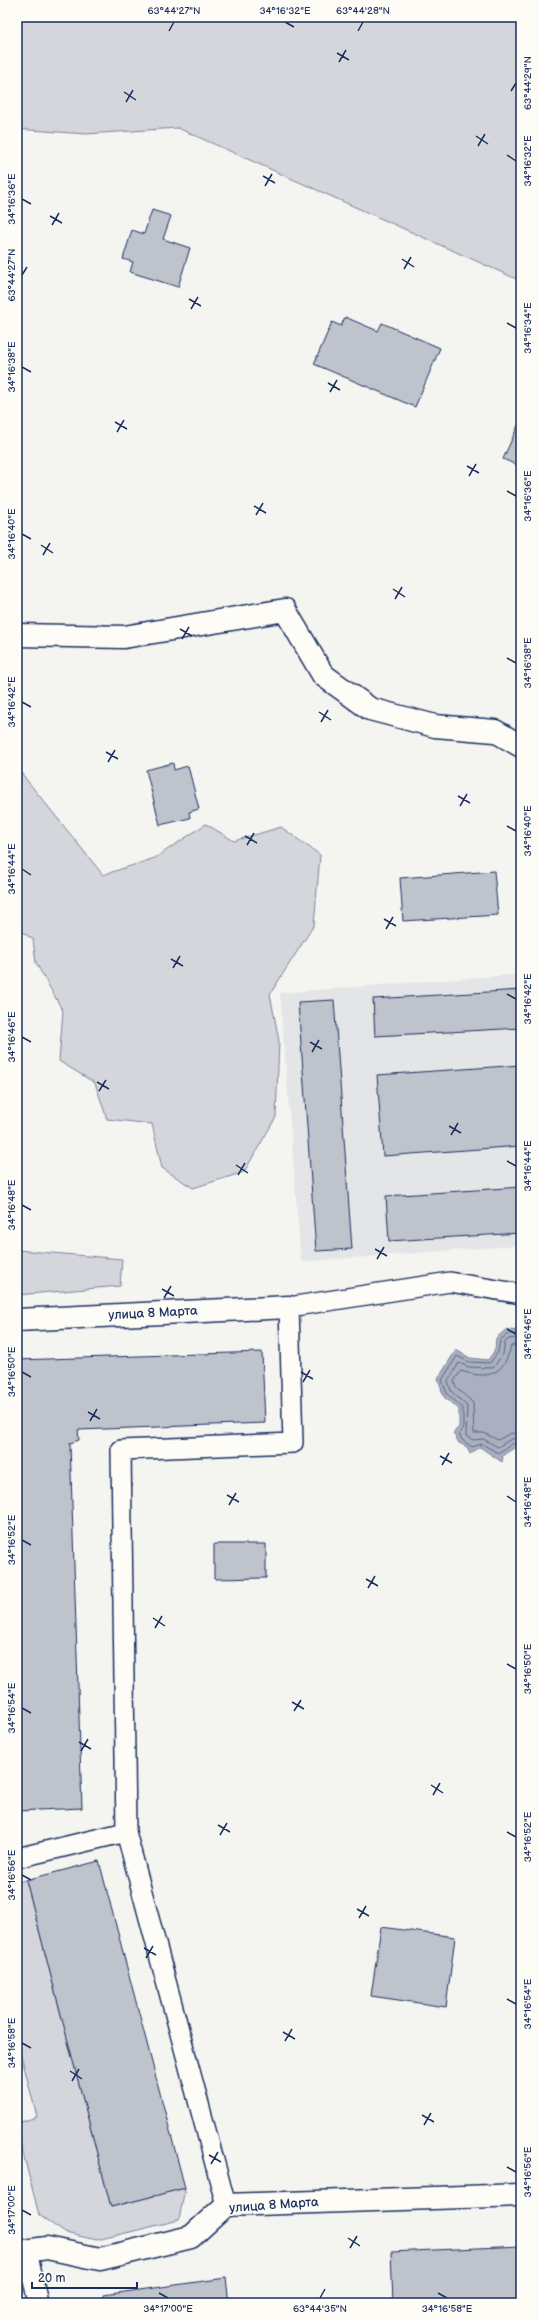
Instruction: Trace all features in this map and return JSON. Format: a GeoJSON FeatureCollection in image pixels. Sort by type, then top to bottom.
{"type":"FeatureCollection","features":[{"type":"Feature","properties":{"kind":"street"},"geometry":{"type":"LineString","coordinates":[[17,635],[124,637],[285,610],[323,675],[370,709],[435,726],[495,731],[521,746]]}},
{"type":"Feature","properties":{"kind":"street","name":"улица 8 Марта"},"geometry":{"type":"LineString","coordinates":[[17,1320],[289,1306]]}},
{"type":"Feature","properties":{"kind":"street","name":"улица 8 Марта"},"geometry":{"type":"LineString","coordinates":[[22,2251],[47,2248],[100,2259],[191,2237],[226,2205],[521,2195]]}},
{"type":"Feature","properties":{"kind":"lane"},"geometry":{"type":"LineString","coordinates":[[226,2205],[126,1832],[121,1450],[293,1443],[289,1306],[450,1282],[521,1294]]}},
{"type":"Feature","properties":{"kind":"lane"},"geometry":{"type":"LineString","coordinates":[[17,1858],[126,1832]]}},
{"type":"Feature","properties":{"kind":"lane"},"geometry":{"type":"LineString","coordinates":[[22,2251],[38,2303]]}},
{"type":"Feature","properties":{"kind":"shaded area"},"geometry":{"type":"Polygon","coordinates":[[[17,17],[521,17],[521,281],[178,128],[86,134],[17,129],[17,17]]]}},
{"type":"Feature","properties":{"kind":"shaded area"},"geometry":{"type":"Polygon","coordinates":[[[17,768],[103,875],[155,858],[206,824],[234,841],[281,827],[320,855],[314,925],[270,994],[279,1041],[276,1117],[244,1172],[193,1188],[162,1168],[152,1124],[107,1119],[95,1083],[59,1061],[63,1011],[36,963],[33,939],[17,929],[17,768]]]}},
{"type":"Feature","properties":{"kind":"shaded area"},"geometry":{"type":"Polygon","coordinates":[[[521,974],[521,1245],[301,1262],[280,993],[521,974]]]}},
{"type":"Feature","properties":{"kind":"shaded area"},"geometry":{"type":"Polygon","coordinates":[[[17,1250],[122,1259],[120,1286],[17,1295],[17,1250]]]}},
{"type":"Feature","properties":{"kind":"shaded area"},"geometry":{"type":"Polygon","coordinates":[[[26,1880],[111,2207],[185,2188],[179,2220],[97,2240],[65,2233],[39,2215],[17,2130],[17,2123],[37,2117],[17,2039],[17,1882],[26,1880]]]}},
{"type":"Feature","properties":{"kind":"water"},"geometry":{"type":"Polygon","coordinates":[[[520,1322],[521,1447],[514,1448],[503,1455],[502,1462],[480,1447],[470,1454],[467,1447],[459,1443],[453,1433],[459,1427],[459,1409],[444,1397],[438,1379],[456,1350],[470,1358],[488,1360],[495,1350],[496,1338],[507,1329],[515,1331],[520,1322]]]}},
{"type":"Feature","properties":{"kind":"building"},"geometry":{"type":"Polygon","coordinates":[[[152,210],[171,216],[163,239],[190,248],[178,287],[130,272],[133,262],[123,259],[132,230],[144,234],[152,210]]]}},
{"type":"Feature","properties":{"kind":"building"},"geometry":{"type":"Polygon","coordinates":[[[345,317],[378,331],[382,323],[440,348],[415,407],[314,364],[332,322],[341,326],[345,317]]]}},
{"type":"Feature","properties":{"kind":"building"},"geometry":{"type":"Polygon","coordinates":[[[521,419],[521,467],[503,459],[521,419]]]}},
{"type":"Feature","properties":{"kind":"building"},"geometry":{"type":"Polygon","coordinates":[[[173,763],[174,770],[188,766],[199,809],[189,812],[190,818],[160,825],[146,770],[173,763]]]}},
{"type":"Feature","properties":{"kind":"building"},"geometry":{"type":"Polygon","coordinates":[[[494,871],[498,915],[403,921],[400,878],[494,871]]]}},
{"type":"Feature","properties":{"kind":"building"},"geometry":{"type":"Polygon","coordinates":[[[521,990],[521,1028],[375,1036],[373,999],[521,990]]]}},
{"type":"Feature","properties":{"kind":"building"},"geometry":{"type":"Polygon","coordinates":[[[334,1000],[352,1249],[316,1251],[298,1002],[334,1000]]]}},
{"type":"Feature","properties":{"kind":"building"},"geometry":{"type":"Polygon","coordinates":[[[521,1065],[521,1146],[383,1156],[377,1075],[521,1065]]]}},
{"type":"Feature","properties":{"kind":"building"},"geometry":{"type":"Polygon","coordinates":[[[521,1187],[521,1233],[389,1241],[386,1196],[521,1187]]]}},
{"type":"Feature","properties":{"kind":"building"},"geometry":{"type":"Polygon","coordinates":[[[262,1352],[265,1423],[78,1430],[79,1440],[70,1443],[82,1808],[17,1811],[17,1360],[262,1352]]]}},
{"type":"Feature","properties":{"kind":"building"},"geometry":{"type":"Polygon","coordinates":[[[214,1544],[266,1544],[266,1578],[214,1579],[214,1544]]]}},
{"type":"Feature","properties":{"kind":"building"},"geometry":{"type":"Polygon","coordinates":[[[99,1861],[185,2188],[111,2207],[26,1880],[99,1861]]]}},
{"type":"Feature","properties":{"kind":"building"},"geometry":{"type":"Polygon","coordinates":[[[381,1927],[455,1937],[446,2007],[371,1996],[381,1927]]]}},
{"type":"Feature","properties":{"kind":"building"},"geometry":{"type":"Polygon","coordinates":[[[521,2246],[521,2303],[393,2303],[391,2252],[521,2246]]]}},
{"type":"Feature","properties":{"kind":"building"},"geometry":{"type":"Polygon","coordinates":[[[226,2278],[229,2303],[104,2303],[103,2295],[226,2278]]]}}]}
